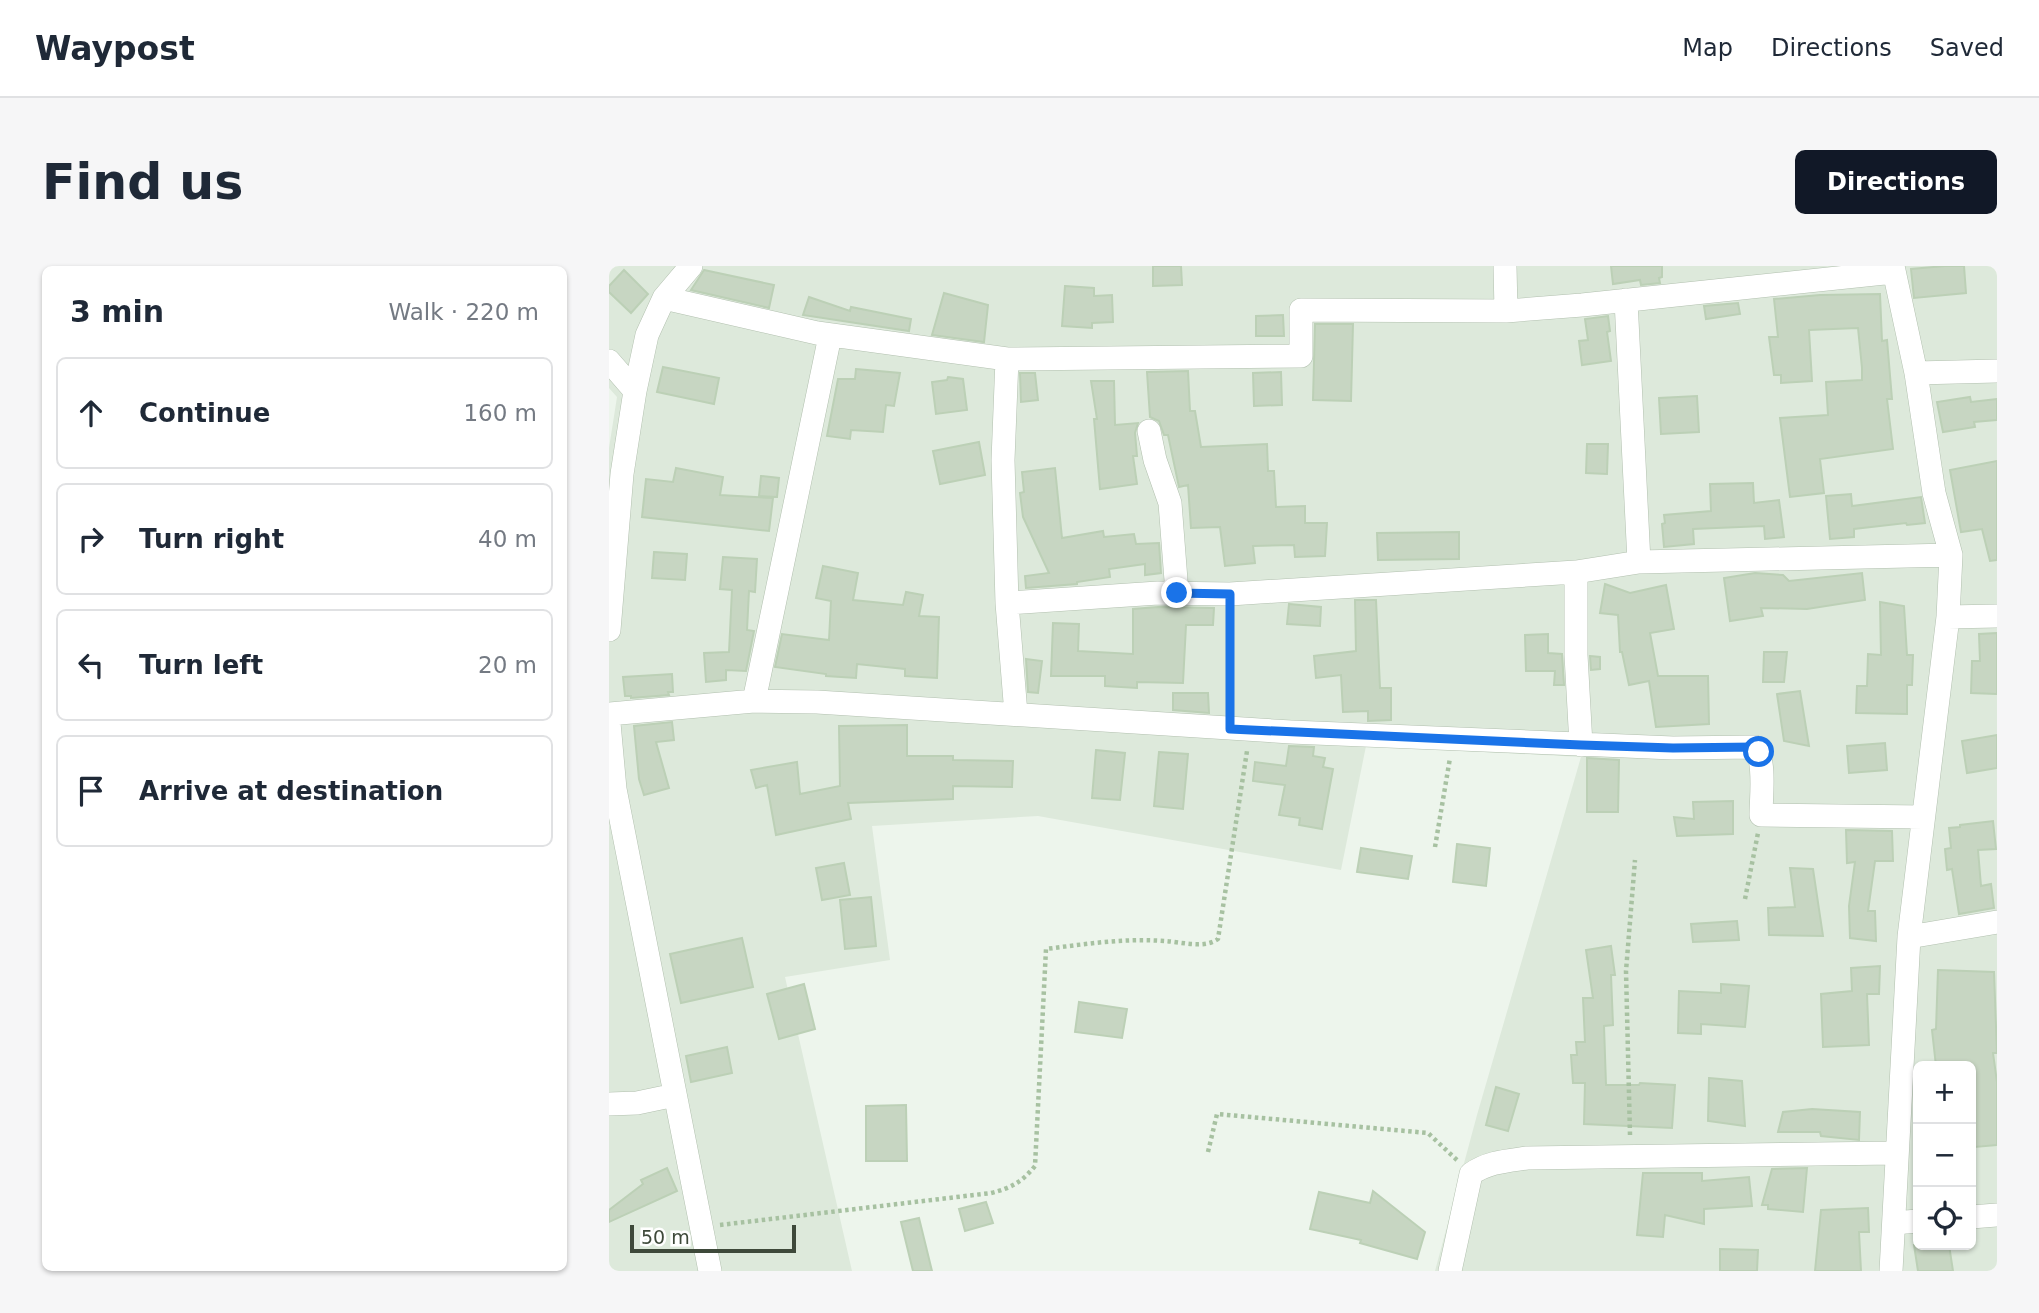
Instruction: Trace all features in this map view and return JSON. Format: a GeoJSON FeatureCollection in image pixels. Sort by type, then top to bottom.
{"type":"FeatureCollection","features":[{"type":"Feature","properties":{"kind":"street"},"geometry":{"type":"LineString","coordinates":[[609,630],[622,474],[647,335],[664,298],[691,266]]}},
{"type":"Feature","properties":{"kind":"street"},"geometry":{"type":"LineString","coordinates":[[1505,266],[1506,311]]}},
{"type":"Feature","properties":{"kind":"street"},"geometry":{"type":"LineString","coordinates":[[664,298],[830,335],[1007,359],[1301,356],[1301,310],[1506,311],[1894,269],[1916,373],[1934,493],[1951,555],[1948,617],[1909,937],[1891,1271]]}},
{"type":"Feature","properties":{"kind":"street"},"geometry":{"type":"LineString","coordinates":[[1626,300],[1639,562]]}},
{"type":"Feature","properties":{"kind":"street"},"geometry":{"type":"LineString","coordinates":[[754,701],[830,335]]}},
{"type":"Feature","properties":{"kind":"street"},"geometry":{"type":"LineString","coordinates":[[1007,359],[1003,460],[1007,603],[1016,714]]}},
{"type":"Feature","properties":{"kind":"street"},"geometry":{"type":"LineString","coordinates":[[609,361],[635,391]]}},
{"type":"Feature","properties":{"kind":"street"},"geometry":{"type":"LineString","coordinates":[[1916,373],[1997,371]]}},
{"type":"Feature","properties":{"kind":"street"},"geometry":{"type":"LineString","coordinates":[[1149,431],[1155,460],[1170,503],[1177,593]]}},
{"type":"Feature","properties":{"kind":"street"},"geometry":{"type":"LineString","coordinates":[[1007,603],[1177,593],[1230,594],[1576,572],[1639,562],[1951,555]]}},
{"type":"Feature","properties":{"kind":"street"},"geometry":{"type":"LineString","coordinates":[[1576,572],[1576,655],[1581,745]]}},
{"type":"Feature","properties":{"kind":"street"},"geometry":{"type":"LineString","coordinates":[[1948,617],[1997,616]]}},
{"type":"Feature","properties":{"kind":"street"},"geometry":{"type":"LineString","coordinates":[[609,714],[754,701],[885,705],[1240,729],[1453,740],[1673,748],[1755,747],[1761,761],[1761,815],[1923,817]]}},
{"type":"Feature","properties":{"kind":"street"},"geometry":{"type":"LineString","coordinates":[[609,723],[619,857],[675,1095],[710,1271]]}},
{"type":"Feature","properties":{"kind":"street"},"geometry":{"type":"LineString","coordinates":[[1909,937],[1997,922]]}},
{"type":"Feature","properties":{"kind":"street"},"geometry":{"type":"LineString","coordinates":[[609,1104],[637,1103],[675,1095]]}},
{"type":"Feature","properties":{"kind":"street"},"geometry":{"type":"LineString","coordinates":[[1450,1271],[1471,1174],[1489,1164],[1517,1160],[1896,1153]]}},
{"type":"Feature","properties":{"kind":"street"},"geometry":{"type":"LineString","coordinates":[[1976,1217],[1997,1215]]}},
{"type":"Feature","properties":{"kind":"street"},"geometry":{"type":"LineString","coordinates":[[1894,1223],[1913,1221]]}},
{"type":"Feature","properties":{"kind":"path"},"geometry":{"type":"LineString","coordinates":[[702,1227],[991,1193],[1010,1188],[1024,1180],[1035,1166],[1046,949],[1102,942],[1162,941],[1206,945],[1218,939],[1240,729],[1230,594]]}},
{"type":"Feature","properties":{"kind":"path"},"geometry":{"type":"LineString","coordinates":[[1435,847],[1453,740]]}},
{"type":"Feature","properties":{"kind":"path"},"geometry":{"type":"LineString","coordinates":[[1745,899],[1761,815]]}},
{"type":"Feature","properties":{"kind":"path"},"geometry":{"type":"LineString","coordinates":[[1631,1157],[1626,971],[1635,860]]}},
{"type":"Feature","properties":{"kind":"path"},"geometry":{"type":"LineString","coordinates":[[1208,1152],[1217,1114],[1230,1115],[1428,1133],[1471,1174]]}},
{"type":"Feature","properties":{"kind":"shaded area"},"geometry":{"type":"Polygon","coordinates":[[[609,266],[1997,266],[1997,1271],[1435,1271],[1477,1115],[1581,757],[1366,746],[1341,870],[1038,816],[872,826],[890,960],[785,977],[852,1271],[609,1271],[609,448],[617,397],[609,388],[609,266]]]}},
{"type":"Feature","properties":{"kind":"building"},"geometry":{"type":"Polygon","coordinates":[[[1153,266],[1181,266],[1182,285],[1153,286],[1153,266]]]}},
{"type":"Feature","properties":{"kind":"building"},"geometry":{"type":"Polygon","coordinates":[[[1611,266],[1662,266],[1662,277],[1659,278],[1660,283],[1641,285],[1640,280],[1613,284],[1611,266]]]}},
{"type":"Feature","properties":{"kind":"building"},"geometry":{"type":"Polygon","coordinates":[[[1964,266],[1966,293],[1914,298],[1911,269],[1964,266]]]}},
{"type":"Feature","properties":{"kind":"building"},"geometry":{"type":"Polygon","coordinates":[[[624,270],[648,294],[631,313],[609,292],[609,286],[624,270]]]}},
{"type":"Feature","properties":{"kind":"building"},"geometry":{"type":"Polygon","coordinates":[[[704,270],[774,285],[769,308],[691,290],[704,270]]]}},
{"type":"Feature","properties":{"kind":"building"},"geometry":{"type":"Polygon","coordinates":[[[1065,286],[1094,288],[1094,296],[1112,295],[1113,322],[1092,323],[1092,328],[1062,326],[1065,286]]]}},
{"type":"Feature","properties":{"kind":"building"},"geometry":{"type":"Polygon","coordinates":[[[944,293],[988,305],[984,342],[932,335],[944,293]]]}},
{"type":"Feature","properties":{"kind":"building"},"geometry":{"type":"Polygon","coordinates":[[[1880,294],[1882,341],[1887,340],[1892,399],[1887,399],[1893,449],[1820,459],[1824,493],[1790,497],[1780,418],[1828,415],[1826,382],[1862,380],[1862,368],[1858,328],[1809,330],[1812,381],[1781,383],[1781,375],[1774,375],[1769,337],[1778,337],[1774,299],[1880,294]]]}},
{"type":"Feature","properties":{"kind":"building"},"geometry":{"type":"Polygon","coordinates":[[[809,297],[850,311],[851,307],[911,319],[909,331],[803,315],[809,297]]]}},
{"type":"Feature","properties":{"kind":"building"},"geometry":{"type":"Polygon","coordinates":[[[1738,303],[1740,314],[1706,319],[1704,306],[1738,303]]]}},
{"type":"Feature","properties":{"kind":"building"},"geometry":{"type":"Polygon","coordinates":[[[1283,315],[1284,336],[1256,336],[1256,316],[1283,315]]]}},
{"type":"Feature","properties":{"kind":"building"},"geometry":{"type":"Polygon","coordinates":[[[1608,316],[1611,361],[1582,365],[1579,341],[1588,340],[1585,319],[1608,316]]]}},
{"type":"Feature","properties":{"kind":"building"},"geometry":{"type":"Polygon","coordinates":[[[1315,324],[1353,324],[1351,401],[1313,400],[1315,324]]]}},
{"type":"Feature","properties":{"kind":"building"},"geometry":{"type":"Polygon","coordinates":[[[663,367],[719,378],[714,404],[657,392],[663,367]]]}},
{"type":"Feature","properties":{"kind":"building"},"geometry":{"type":"Polygon","coordinates":[[[856,369],[900,373],[894,406],[886,405],[883,432],[851,430],[850,439],[827,436],[838,379],[855,379],[856,369]]]}},
{"type":"Feature","properties":{"kind":"building"},"geometry":{"type":"Polygon","coordinates":[[[1188,371],[1190,411],[1195,411],[1201,447],[1267,444],[1268,471],[1274,471],[1276,507],[1305,506],[1305,523],[1327,523],[1325,556],[1295,557],[1294,545],[1253,546],[1255,563],[1225,566],[1220,527],[1191,528],[1188,485],[1179,487],[1168,435],[1164,435],[1159,421],[1150,417],[1147,372],[1188,371]]]}},
{"type":"Feature","properties":{"kind":"building"},"geometry":{"type":"Polygon","coordinates":[[[1281,372],[1282,405],[1254,406],[1253,373],[1281,372]]]}},
{"type":"Feature","properties":{"kind":"building"},"geometry":{"type":"Polygon","coordinates":[[[1020,373],[1035,373],[1038,400],[1021,402],[1020,373]]]}},
{"type":"Feature","properties":{"kind":"building"},"geometry":{"type":"Polygon","coordinates":[[[948,377],[963,379],[967,410],[936,414],[932,382],[947,380],[948,377]]]}},
{"type":"Feature","properties":{"kind":"building"},"geometry":{"type":"Polygon","coordinates":[[[1091,381],[1114,381],[1115,425],[1138,423],[1135,433],[1137,456],[1133,456],[1137,484],[1100,489],[1094,419],[1097,419],[1091,381]]]}},
{"type":"Feature","properties":{"kind":"building"},"geometry":{"type":"Polygon","coordinates":[[[1697,396],[1699,432],[1661,434],[1659,398],[1697,396]]]}},
{"type":"Feature","properties":{"kind":"building"},"geometry":{"type":"Polygon","coordinates":[[[1970,397],[1971,402],[1997,399],[1997,420],[1974,422],[1975,427],[1943,432],[1937,402],[1970,397]]]}},
{"type":"Feature","properties":{"kind":"building"},"geometry":{"type":"Polygon","coordinates":[[[979,442],[985,475],[940,484],[933,451],[979,442]]]}},
{"type":"Feature","properties":{"kind":"building"},"geometry":{"type":"Polygon","coordinates":[[[1587,444],[1608,444],[1607,474],[1586,473],[1587,444]]]}},
{"type":"Feature","properties":{"kind":"building"},"geometry":{"type":"Polygon","coordinates":[[[1997,461],[1997,560],[1990,561],[1982,529],[1961,532],[1950,470],[1997,461]]]}},
{"type":"Feature","properties":{"kind":"building"},"geometry":{"type":"Polygon","coordinates":[[[676,468],[723,477],[720,495],[773,498],[769,531],[642,517],[646,479],[673,482],[676,468]]]}},
{"type":"Feature","properties":{"kind":"building"},"geometry":{"type":"Polygon","coordinates":[[[1055,468],[1062,538],[1103,531],[1104,537],[1134,534],[1136,544],[1159,543],[1161,573],[1145,575],[1145,564],[1109,569],[1110,577],[1077,584],[1026,588],[1025,576],[1049,573],[1023,517],[1020,493],[1024,492],[1022,472],[1055,468]]]}},
{"type":"Feature","properties":{"kind":"building"},"geometry":{"type":"Polygon","coordinates":[[[761,476],[779,478],[777,497],[759,496],[761,476]]]}},
{"type":"Feature","properties":{"kind":"building"},"geometry":{"type":"Polygon","coordinates":[[[1753,483],[1754,503],[1779,500],[1784,537],[1765,539],[1764,526],[1693,529],[1694,544],[1664,547],[1664,515],[1711,511],[1710,484],[1753,483]]]}},
{"type":"Feature","properties":{"kind":"building"},"geometry":{"type":"Polygon","coordinates":[[[1851,494],[1852,506],[1921,497],[1925,523],[1854,529],[1854,537],[1830,539],[1826,496],[1851,494]]]}},
{"type":"Feature","properties":{"kind":"building"},"geometry":{"type":"Polygon","coordinates":[[[1459,532],[1459,559],[1378,560],[1377,533],[1459,532]]]}},
{"type":"Feature","properties":{"kind":"building"},"geometry":{"type":"Polygon","coordinates":[[[654,552],[687,554],[685,580],[652,578],[654,552]]]}},
{"type":"Feature","properties":{"kind":"building"},"geometry":{"type":"Polygon","coordinates":[[[723,557],[757,559],[755,592],[749,591],[747,630],[754,631],[746,671],[726,670],[726,680],[706,682],[704,653],[729,652],[732,590],[720,589],[723,557]]]}},
{"type":"Feature","properties":{"kind":"building"},"geometry":{"type":"Polygon","coordinates":[[[823,566],[858,573],[853,600],[903,605],[906,592],[923,595],[919,616],[939,617],[937,678],[905,676],[905,669],[857,664],[856,678],[775,667],[782,634],[829,640],[831,601],[816,598],[823,566]]]}},
{"type":"Feature","properties":{"kind":"building"},"geometry":{"type":"Polygon","coordinates":[[[1755,573],[1783,575],[1789,581],[1862,573],[1865,600],[1807,609],[1761,608],[1763,616],[1730,621],[1724,578],[1755,573]]]}},
{"type":"Feature","properties":{"kind":"building"},"geometry":{"type":"Polygon","coordinates":[[[1605,584],[1630,593],[1666,585],[1674,629],[1650,633],[1658,676],[1708,676],[1709,724],[1656,727],[1649,681],[1629,685],[1620,652],[1618,615],[1600,613],[1605,584]]]}},
{"type":"Feature","properties":{"kind":"building"},"geometry":{"type":"Polygon","coordinates":[[[1355,600],[1376,600],[1380,688],[1391,688],[1391,720],[1368,721],[1368,711],[1343,712],[1341,675],[1316,678],[1314,656],[1356,651],[1355,600]]]}},
{"type":"Feature","properties":{"kind":"building"},"geometry":{"type":"Polygon","coordinates":[[[1880,602],[1904,606],[1907,655],[1913,655],[1912,685],[1907,685],[1907,714],[1856,713],[1857,686],[1867,686],[1868,654],[1881,655],[1880,602]]]}},
{"type":"Feature","properties":{"kind":"building"},"geometry":{"type":"Polygon","coordinates":[[[1289,604],[1321,607],[1320,626],[1287,624],[1289,604]]]}},
{"type":"Feature","properties":{"kind":"building"},"geometry":{"type":"Polygon","coordinates":[[[1214,608],[1213,625],[1186,625],[1183,683],[1137,682],[1137,688],[1105,686],[1105,676],[1051,676],[1053,623],[1079,624],[1078,651],[1133,654],[1133,609],[1214,608]]]}},
{"type":"Feature","properties":{"kind":"building"},"geometry":{"type":"Polygon","coordinates":[[[1997,633],[1997,694],[1971,693],[1972,661],[1980,661],[1979,634],[1997,633]]]}},
{"type":"Feature","properties":{"kind":"building"},"geometry":{"type":"Polygon","coordinates":[[[1548,634],[1548,653],[1562,654],[1564,685],[1554,685],[1555,671],[1526,671],[1525,635],[1548,634]]]}},
{"type":"Feature","properties":{"kind":"building"},"geometry":{"type":"Polygon","coordinates":[[[1764,652],[1787,652],[1784,682],[1763,682],[1764,652]]]}},
{"type":"Feature","properties":{"kind":"building"},"geometry":{"type":"Polygon","coordinates":[[[1590,656],[1600,657],[1600,669],[1591,670],[1590,656]]]}},
{"type":"Feature","properties":{"kind":"building"},"geometry":{"type":"Polygon","coordinates":[[[1026,659],[1042,661],[1038,693],[1028,692],[1026,659]]]}},
{"type":"Feature","properties":{"kind":"building"},"geometry":{"type":"Polygon","coordinates":[[[672,674],[673,692],[668,692],[669,695],[631,698],[625,696],[623,677],[672,674]]]}},
{"type":"Feature","properties":{"kind":"building"},"geometry":{"type":"Polygon","coordinates":[[[1800,691],[1809,746],[1784,741],[1777,694],[1800,691]]]}},
{"type":"Feature","properties":{"kind":"building"},"geometry":{"type":"Polygon","coordinates":[[[1173,693],[1208,693],[1209,713],[1173,710],[1173,693]]]}},
{"type":"Feature","properties":{"kind":"building"},"geometry":{"type":"Polygon","coordinates":[[[672,722],[674,740],[656,742],[669,788],[644,795],[639,779],[634,726],[672,722]]]}},
{"type":"Feature","properties":{"kind":"building"},"geometry":{"type":"Polygon","coordinates":[[[907,725],[907,756],[953,756],[953,760],[1013,761],[1012,787],[953,786],[953,799],[848,803],[851,819],[776,835],[767,785],[756,788],[751,770],[797,762],[800,794],[840,786],[839,726],[907,725]]]}},
{"type":"Feature","properties":{"kind":"building"},"geometry":{"type":"Polygon","coordinates":[[[1997,735],[1997,768],[1967,773],[1962,741],[1997,735]]]}},
{"type":"Feature","properties":{"kind":"building"},"geometry":{"type":"Polygon","coordinates":[[[1885,743],[1887,770],[1849,773],[1847,746],[1885,743]]]}},
{"type":"Feature","properties":{"kind":"building"},"geometry":{"type":"Polygon","coordinates":[[[1289,746],[1314,747],[1313,756],[1325,758],[1323,767],[1333,769],[1322,829],[1299,825],[1300,818],[1279,815],[1285,785],[1253,781],[1255,762],[1286,766],[1289,746]]]}},
{"type":"Feature","properties":{"kind":"building"},"geometry":{"type":"Polygon","coordinates":[[[1096,750],[1125,753],[1120,800],[1092,798],[1096,750]]]}},
{"type":"Feature","properties":{"kind":"building"},"geometry":{"type":"Polygon","coordinates":[[[1159,752],[1188,754],[1183,809],[1154,806],[1159,752]]]}},
{"type":"Feature","properties":{"kind":"building"},"geometry":{"type":"Polygon","coordinates":[[[1587,758],[1619,760],[1618,812],[1587,812],[1587,758]]]}},
{"type":"Feature","properties":{"kind":"building"},"geometry":{"type":"Polygon","coordinates":[[[1733,801],[1733,834],[1677,836],[1674,817],[1694,819],[1693,802],[1733,801]]]}},
{"type":"Feature","properties":{"kind":"building"},"geometry":{"type":"Polygon","coordinates":[[[1993,821],[1996,849],[1978,850],[1981,886],[1991,884],[1994,908],[1959,914],[1952,869],[1947,870],[1945,849],[1951,848],[1949,828],[1993,821]]]}},
{"type":"Feature","properties":{"kind":"building"},"geometry":{"type":"Polygon","coordinates":[[[1846,830],[1892,831],[1893,861],[1875,861],[1868,911],[1875,911],[1876,941],[1850,938],[1849,906],[1855,862],[1847,863],[1846,830]]]}},
{"type":"Feature","properties":{"kind":"building"},"geometry":{"type":"Polygon","coordinates":[[[1457,844],[1490,848],[1486,886],[1453,882],[1457,844]]]}},
{"type":"Feature","properties":{"kind":"building"},"geometry":{"type":"Polygon","coordinates":[[[1361,848],[1412,856],[1408,879],[1357,872],[1361,848]]]}},
{"type":"Feature","properties":{"kind":"building"},"geometry":{"type":"Polygon","coordinates":[[[844,863],[850,895],[822,900],[816,868],[844,863]]]}},
{"type":"Feature","properties":{"kind":"building"},"geometry":{"type":"Polygon","coordinates":[[[1790,868],[1813,869],[1823,936],[1769,935],[1768,908],[1795,907],[1790,868]]]}},
{"type":"Feature","properties":{"kind":"building"},"geometry":{"type":"Polygon","coordinates":[[[871,897],[876,946],[845,949],[840,900],[871,897]]]}},
{"type":"Feature","properties":{"kind":"building"},"geometry":{"type":"Polygon","coordinates":[[[1737,921],[1739,940],[1693,942],[1691,924],[1737,921]]]}},
{"type":"Feature","properties":{"kind":"building"},"geometry":{"type":"Polygon","coordinates":[[[742,938],[753,987],[681,1003],[670,954],[742,938]]]}},
{"type":"Feature","properties":{"kind":"building"},"geometry":{"type":"Polygon","coordinates":[[[1611,946],[1615,975],[1611,975],[1613,1025],[1604,1026],[1606,1085],[1675,1085],[1672,1128],[1584,1124],[1585,1083],[1573,1083],[1571,1055],[1577,1055],[1576,1042],[1585,1042],[1583,998],[1593,998],[1586,950],[1611,946]]]}},
{"type":"Feature","properties":{"kind":"building"},"geometry":{"type":"Polygon","coordinates":[[[1880,966],[1879,994],[1867,994],[1869,1045],[1823,1047],[1821,994],[1852,991],[1851,968],[1880,966]]]}},
{"type":"Feature","properties":{"kind":"building"},"geometry":{"type":"Polygon","coordinates":[[[1938,970],[1994,972],[1997,1053],[1993,1053],[1997,1082],[1997,1145],[1976,1147],[1976,1061],[1935,1061],[1932,1030],[1936,1029],[1938,970]]]}},
{"type":"Feature","properties":{"kind":"building"},"geometry":{"type":"Polygon","coordinates":[[[804,984],[815,1029],[779,1039],[767,994],[804,984]]]}},
{"type":"Feature","properties":{"kind":"building"},"geometry":{"type":"Polygon","coordinates":[[[1721,984],[1749,986],[1745,1027],[1701,1024],[1701,1034],[1678,1033],[1679,991],[1721,993],[1721,984]]]}},
{"type":"Feature","properties":{"kind":"building"},"geometry":{"type":"Polygon","coordinates":[[[1079,1002],[1127,1009],[1122,1038],[1075,1032],[1079,1002]]]}},
{"type":"Feature","properties":{"kind":"building"},"geometry":{"type":"Polygon","coordinates":[[[727,1047],[732,1073],[691,1082],[686,1056],[727,1047]]]}},
{"type":"Feature","properties":{"kind":"building"},"geometry":{"type":"Polygon","coordinates":[[[1709,1078],[1742,1081],[1745,1126],[1708,1121],[1709,1078]]]}},
{"type":"Feature","properties":{"kind":"building"},"geometry":{"type":"Polygon","coordinates":[[[1496,1087],[1519,1094],[1508,1131],[1486,1125],[1496,1087]]]}},
{"type":"Feature","properties":{"kind":"building"},"geometry":{"type":"Polygon","coordinates":[[[906,1105],[907,1161],[866,1161],[866,1106],[906,1105]]]}},
{"type":"Feature","properties":{"kind":"building"},"geometry":{"type":"Polygon","coordinates":[[[1812,1109],[1860,1112],[1859,1140],[1821,1136],[1820,1132],[1778,1132],[1783,1112],[1812,1109]]]}},
{"type":"Feature","properties":{"kind":"building"},"geometry":{"type":"Polygon","coordinates":[[[667,1168],[677,1191],[609,1222],[609,1210],[643,1184],[641,1180],[667,1168]]]}},
{"type":"Feature","properties":{"kind":"building"},"geometry":{"type":"Polygon","coordinates":[[[1807,1168],[1803,1212],[1768,1209],[1768,1205],[1762,1205],[1772,1169],[1807,1168]]]}},
{"type":"Feature","properties":{"kind":"building"},"geometry":{"type":"Polygon","coordinates":[[[1643,1173],[1702,1173],[1702,1181],[1749,1177],[1752,1206],[1704,1209],[1704,1224],[1665,1215],[1663,1237],[1637,1235],[1643,1173]]]}},
{"type":"Feature","properties":{"kind":"building"},"geometry":{"type":"Polygon","coordinates":[[[1373,1191],[1425,1232],[1417,1259],[1360,1243],[1361,1240],[1310,1229],[1319,1192],[1370,1203],[1373,1191]]]}},
{"type":"Feature","properties":{"kind":"building"},"geometry":{"type":"Polygon","coordinates":[[[986,1202],[993,1223],[965,1231],[959,1209],[986,1202]]]}},
{"type":"Feature","properties":{"kind":"building"},"geometry":{"type":"Polygon","coordinates":[[[1868,1208],[1869,1232],[1859,1232],[1861,1271],[1815,1271],[1821,1210],[1868,1208]]]}},
{"type":"Feature","properties":{"kind":"building"},"geometry":{"type":"Polygon","coordinates":[[[919,1218],[932,1271],[913,1271],[901,1222],[919,1218]]]}},
{"type":"Feature","properties":{"kind":"building"},"geometry":{"type":"Polygon","coordinates":[[[1720,1249],[1758,1250],[1757,1271],[1720,1271],[1720,1249]]]}},
{"type":"Feature","properties":{"kind":"building"},"geometry":{"type":"Polygon","coordinates":[[[1915,1250],[1950,1250],[1953,1271],[1918,1271],[1915,1250]]]}},
{"type":"Feature","properties":{"kind":"route"},"geometry":{"type":"LineString","coordinates":[[1177,593],[1230,594],[1230,729],[1581,745],[1755,747],[1759,752]]}}]}
